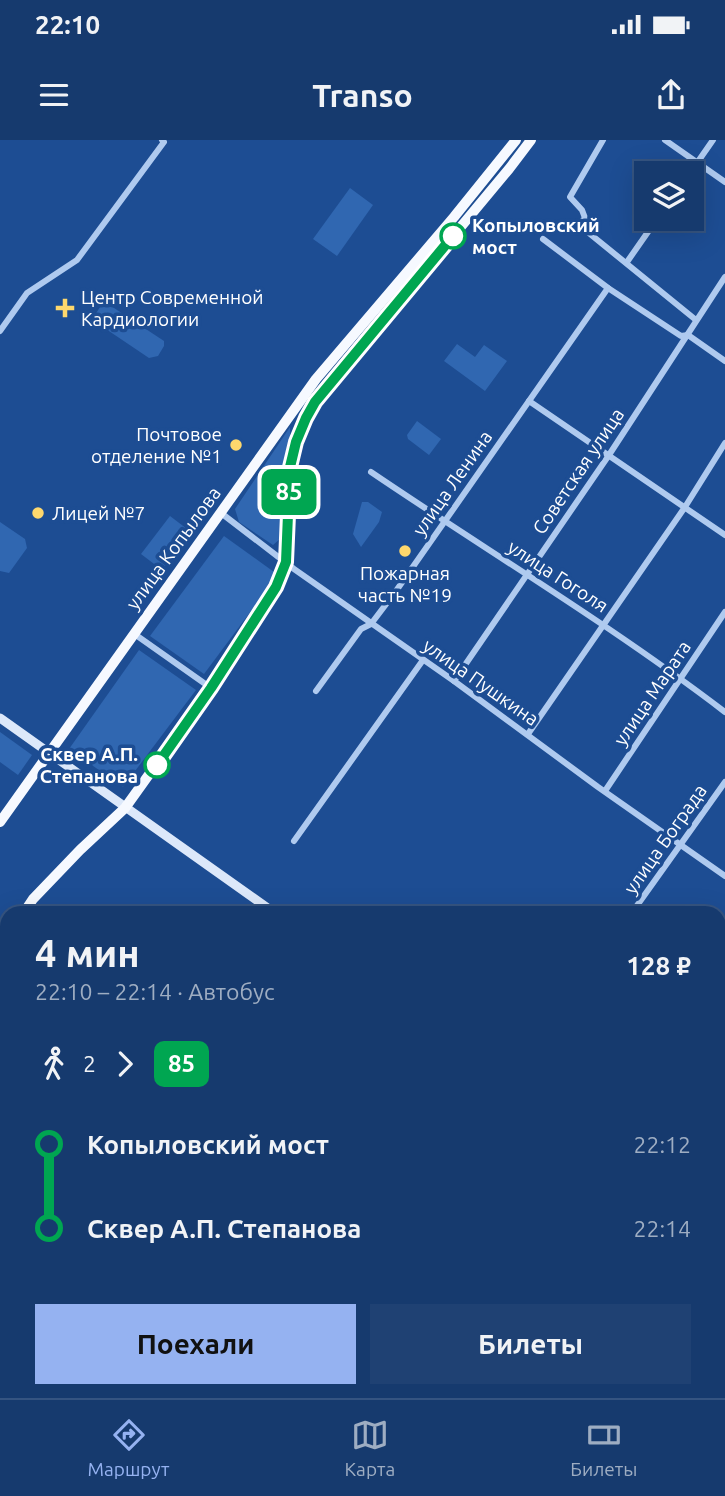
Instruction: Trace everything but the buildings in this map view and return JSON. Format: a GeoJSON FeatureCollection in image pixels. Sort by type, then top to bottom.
{"type":"FeatureCollection","features":[{"type":"Feature","properties":{"kind":"main road","name":"улица Копылова"},"geometry":{"type":"LineString","coordinates":[[0,822],[316,379],[516,140]]}},
{"type":"Feature","properties":{"kind":"main road"},"geometry":{"type":"LineString","coordinates":[[30,906],[56,874],[125,808],[269,601],[286,562],[290,467],[306,418],[323,393],[531,140]]}},
{"type":"Feature","properties":{"kind":"main road"},"geometry":{"type":"LineString","coordinates":[[0,718],[265,906]]}},
{"type":"Feature","properties":{"kind":"street"},"geometry":{"type":"LineString","coordinates":[[0,331],[27,293],[77,260],[164,142],[162,140]]}},
{"type":"Feature","properties":{"kind":"street"},"geometry":{"type":"LineString","coordinates":[[603,140],[570,197],[584,213],[585,218],[579,225],[696,320]]}},
{"type":"Feature","properties":{"kind":"street"},"geometry":{"type":"LineString","coordinates":[[665,140],[694,161]]}},
{"type":"Feature","properties":{"kind":"street"},"geometry":{"type":"LineString","coordinates":[[698,161],[713,140]]}},
{"type":"Feature","properties":{"kind":"street"},"geometry":{"type":"LineString","coordinates":[[704,168],[725,182]]}},
{"type":"Feature","properties":{"kind":"street"},"geometry":{"type":"LineString","coordinates":[[626,262],[648,231]]}},
{"type":"Feature","properties":{"kind":"street"},"geometry":{"type":"LineString","coordinates":[[544,239],[608,288],[681,336],[688,335],[725,361]]}},
{"type":"Feature","properties":{"kind":"street","name":"Советская улица"},"geometry":{"type":"LineString","coordinates":[[454,681],[609,455],[725,277]]}},
{"type":"Feature","properties":{"kind":"street","name":"улица Ленина"},"geometry":{"type":"LineString","coordinates":[[316,691],[361,629],[371,624],[608,288]]}},
{"type":"Feature","properties":{"kind":"street"},"geometry":{"type":"LineString","coordinates":[[529,401],[725,535]]}},
{"type":"Feature","properties":{"kind":"street"},"geometry":{"type":"LineString","coordinates":[[528,734],[685,507],[725,443]]}},
{"type":"Feature","properties":{"kind":"street","name":"улица Гоголя"},"geometry":{"type":"LineString","coordinates":[[370,472],[605,625],[725,712]]}},
{"type":"Feature","properties":{"kind":"street","name":"улица Пушкина"},"geometry":{"type":"LineString","coordinates":[[221,513],[294,569],[725,876]]}},
{"type":"Feature","properties":{"kind":"street","name":"улица Марата"},"geometry":{"type":"LineString","coordinates":[[605,791],[725,612]]}},
{"type":"Feature","properties":{"kind":"street"},"geometry":{"type":"LineString","coordinates":[[133,633],[211,688]]}},
{"type":"Feature","properties":{"kind":"street"},"geometry":{"type":"LineString","coordinates":[[294,841],[423,660]]}},
{"type":"Feature","properties":{"kind":"street","name":"улица Бограда"},"geometry":{"type":"LineString","coordinates":[[637,906],[725,782]]}},
{"type":"Feature","properties":{"kind":"shaded area"},"geometry":{"type":"Polygon","coordinates":[[[350,188],[373,205],[337,256],[313,239],[350,188]]]}},
{"type":"Feature","properties":{"kind":"shaded area"},"geometry":{"type":"Polygon","coordinates":[[[108,304],[164,341],[158,356],[149,358],[97,323],[95,315],[100,307],[108,304]]]}},
{"type":"Feature","properties":{"kind":"shaded area"},"geometry":{"type":"Polygon","coordinates":[[[457,344],[475,357],[484,345],[507,361],[485,391],[444,361],[457,344]]]}},
{"type":"Feature","properties":{"kind":"shaded area"},"geometry":{"type":"Polygon","coordinates":[[[417,421],[441,439],[429,455],[408,439],[407,435],[417,421]]]}},
{"type":"Feature","properties":{"kind":"shaded area"},"geometry":{"type":"Polygon","coordinates":[[[290,427],[290,439],[282,469],[280,539],[273,545],[239,522],[235,509],[290,427]]]}},
{"type":"Feature","properties":{"kind":"shaded area"},"geometry":{"type":"Polygon","coordinates":[[[362,502],[368,502],[382,512],[379,522],[361,547],[353,534],[362,502]]]}},
{"type":"Feature","properties":{"kind":"shaded area"},"geometry":{"type":"Polygon","coordinates":[[[170,516],[191,532],[162,570],[141,554],[170,516]]]}},
{"type":"Feature","properties":{"kind":"shaded area"},"geometry":{"type":"Polygon","coordinates":[[[0,522],[25,539],[27,548],[9,573],[0,571],[0,522]]]}},
{"type":"Feature","properties":{"kind":"shaded area"},"geometry":{"type":"Polygon","coordinates":[[[224,536],[274,572],[268,588],[204,674],[150,636],[224,536]]]}},
{"type":"Feature","properties":{"kind":"shaded area"},"geometry":{"type":"Polygon","coordinates":[[[139,650],[196,690],[123,787],[69,749],[139,650]]]}},
{"type":"Feature","properties":{"kind":"shaded area"},"geometry":{"type":"Polygon","coordinates":[[[0,732],[32,755],[18,775],[0,762],[0,732]]]}},
{"type":"Feature","properties":{"kind":"bus line","name":"85"},"geometry":{"type":"LineString","coordinates":[[157,765],[276,587],[286,562],[290,467],[306,418],[315,402],[453,236]]}},
{"type":"Feature","properties":{"kind":"place","name":"Копыловский мост"},"geometry":{"type":"Point","coordinates":[453,236]}},
{"type":"Feature","properties":{"kind":"place","name":"Центр Современной Кардиологии"},"geometry":{"type":"Point","coordinates":[65,308]}},
{"type":"Feature","properties":{"kind":"place","name":"Почтовое отделение №1"},"geometry":{"type":"Point","coordinates":[236,445]}},
{"type":"Feature","properties":{"kind":"place","name":"Лицей №7"},"geometry":{"type":"Point","coordinates":[38,513]}},
{"type":"Feature","properties":{"kind":"place","name":"Пожарная часть №19"},"geometry":{"type":"Point","coordinates":[405,551]}},
{"type":"Feature","properties":{"kind":"place","name":"Сквер А.П. Степанова"},"geometry":{"type":"Point","coordinates":[157,765]}}]}
